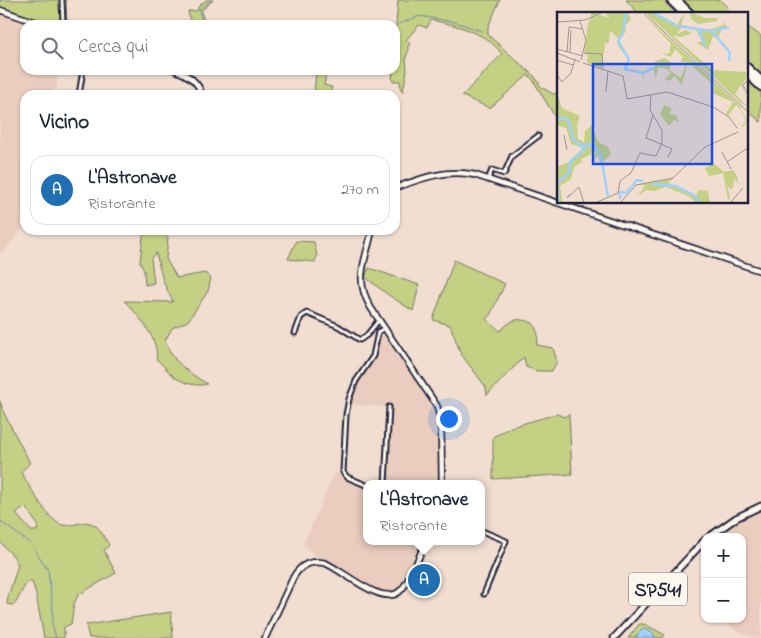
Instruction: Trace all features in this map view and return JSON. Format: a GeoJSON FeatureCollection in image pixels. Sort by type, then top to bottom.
{"type":"FeatureCollection","features":[{"type":"Feature","properties":{"kind":"highway"},"geometry":{"type":"LineString","coordinates":[[670,0],[682,12]]}},
{"type":"Feature","properties":{"kind":"highway"},"geometry":{"type":"LineString","coordinates":[[677,0],[689,12]]}},
{"type":"Feature","properties":{"kind":"highway"},"geometry":{"type":"LineString","coordinates":[[748,68],[761,80]]}},
{"type":"Feature","properties":{"kind":"highway"},"geometry":{"type":"LineString","coordinates":[[748,75],[761,87]]}},
{"type":"Feature","properties":{"kind":"main road"},"geometry":{"type":"LineString","coordinates":[[715,533],[736,518],[761,506]]}},
{"type":"Feature","properties":{"kind":"main road","name":"SP541"},"geometry":{"type":"LineString","coordinates":[[614,638],[701,544]]}},
{"type":"Feature","properties":{"kind":"street"},"geometry":{"type":"LineString","coordinates":[[62,0],[63,20]]}},
{"type":"Feature","properties":{"kind":"street"},"geometry":{"type":"LineString","coordinates":[[0,10],[29,20]]}},
{"type":"Feature","properties":{"kind":"street"},"geometry":{"type":"LineString","coordinates":[[80,90],[83,75]]}},
{"type":"Feature","properties":{"kind":"street"},"geometry":{"type":"LineString","coordinates":[[184,75],[193,80],[200,90]]}},
{"type":"Feature","properties":{"kind":"street"},"geometry":{"type":"LineString","coordinates":[[488,179],[492,170],[504,174],[512,156],[538,136]]}},
{"type":"Feature","properties":{"kind":"street"},"geometry":{"type":"LineString","coordinates":[[400,186],[432,175],[448,172],[465,173],[557,202]]}},
{"type":"Feature","properties":{"kind":"street"},"geometry":{"type":"LineString","coordinates":[[562,204],[761,271]]}},
{"type":"Feature","properties":{"kind":"street"},"geometry":{"type":"LineString","coordinates":[[371,235],[361,282],[368,302],[429,392],[438,409],[441,425],[442,480]]}},
{"type":"Feature","properties":{"kind":"street"},"geometry":{"type":"LineString","coordinates":[[294,333],[301,317],[307,313],[338,326],[360,340],[367,335],[379,320]]}},
{"type":"Feature","properties":{"kind":"street"},"geometry":{"type":"LineString","coordinates":[[363,484],[347,477],[343,472],[346,415],[353,387],[372,358],[378,333],[384,328]]}},
{"type":"Feature","properties":{"kind":"street"},"geometry":{"type":"LineString","coordinates":[[385,480],[389,407]]}},
{"type":"Feature","properties":{"kind":"street"},"geometry":{"type":"LineString","coordinates":[[484,594],[506,541],[485,532]]}},
{"type":"Feature","properties":{"kind":"street"},"geometry":{"type":"LineString","coordinates":[[265,638],[292,578],[303,566],[315,562],[325,563],[376,593],[391,596],[398,594],[402,589],[424,545]]}},
{"type":"Feature","properties":{"kind":"shaded area"},"geometry":{"type":"Polygon","coordinates":[[[0,13],[22,20],[20,20],[20,75],[57,75],[57,87],[54,90],[20,90],[20,232],[0,254],[0,13]]]}},
{"type":"Feature","properties":{"kind":"shaded area"},"geometry":{"type":"Polygon","coordinates":[[[381,323],[429,392],[440,416],[442,480],[385,480],[389,407],[344,404],[356,378],[369,359],[376,330],[381,323]]]}},
{"type":"Feature","properties":{"kind":"shaded area"},"geometry":{"type":"Polygon","coordinates":[[[335,472],[363,484],[363,545],[424,545],[402,589],[386,596],[325,563],[303,545],[335,472]]]}},
{"type":"Feature","properties":{"kind":"shaded area"},"geometry":{"type":"Polygon","coordinates":[[[761,509],[761,638],[755,638],[733,629],[727,623],[746,623],[746,533],[720,533],[761,509]]]}},
{"type":"Feature","properties":{"kind":"green space"},"geometry":{"type":"Polygon","coordinates":[[[0,0],[66,0],[67,20],[40,20],[0,7],[0,0]]]}},
{"type":"Feature","properties":{"kind":"green space"},"geometry":{"type":"Polygon","coordinates":[[[206,0],[213,0],[201,11],[204,20],[190,20],[188,11],[197,11],[198,7],[206,0]]]}},
{"type":"Feature","properties":{"kind":"green space"},"geometry":{"type":"Polygon","coordinates":[[[398,0],[500,0],[488,27],[488,35],[535,77],[541,87],[553,94],[557,93],[557,120],[533,80],[528,75],[490,108],[462,96],[502,54],[488,40],[479,35],[460,27],[431,20],[427,28],[419,25],[406,40],[410,44],[407,48],[409,49],[406,57],[407,71],[403,91],[401,91],[400,81],[392,81],[393,75],[400,75],[400,20],[396,20],[398,0]]]}},
{"type":"Feature","properties":{"kind":"green space"},"geometry":{"type":"Polygon","coordinates":[[[626,0],[662,0],[675,12],[637,12],[626,0]]]}},
{"type":"Feature","properties":{"kind":"green space"},"geometry":{"type":"Polygon","coordinates":[[[682,0],[720,0],[732,12],[695,12],[682,0]]]}},
{"type":"Feature","properties":{"kind":"green space"},"geometry":{"type":"Polygon","coordinates":[[[748,27],[761,36],[761,74],[748,62],[748,27]]]}},
{"type":"Feature","properties":{"kind":"green space"},"geometry":{"type":"Polygon","coordinates":[[[316,75],[326,75],[324,85],[332,87],[331,90],[314,90],[316,75]]]}},
{"type":"Feature","properties":{"kind":"green space"},"geometry":{"type":"Polygon","coordinates":[[[748,81],[761,93],[761,122],[748,111],[748,81]]]}},
{"type":"Feature","properties":{"kind":"green space"},"geometry":{"type":"Polygon","coordinates":[[[164,235],[168,237],[166,259],[177,278],[205,273],[211,278],[208,291],[188,321],[172,328],[165,341],[176,361],[207,384],[190,384],[181,381],[156,359],[157,352],[151,336],[135,312],[124,301],[173,302],[163,281],[156,253],[151,258],[154,283],[145,285],[144,271],[140,262],[143,236],[164,235]]]}},
{"type":"Feature","properties":{"kind":"green space"},"geometry":{"type":"Polygon","coordinates":[[[296,241],[314,242],[317,256],[315,262],[288,259],[296,241]]]}},
{"type":"Feature","properties":{"kind":"green space"},"geometry":{"type":"Polygon","coordinates":[[[454,260],[505,284],[490,315],[486,319],[500,331],[515,320],[533,323],[538,334],[537,345],[553,348],[557,361],[552,371],[537,371],[526,367],[524,357],[487,395],[486,387],[461,354],[450,325],[433,320],[454,260]]]}},
{"type":"Feature","properties":{"kind":"green space"},"geometry":{"type":"Polygon","coordinates":[[[369,268],[419,285],[413,311],[365,277],[369,268]]]}},
{"type":"Feature","properties":{"kind":"green space"},"geometry":{"type":"Polygon","coordinates":[[[0,401],[4,413],[30,463],[21,472],[38,499],[58,523],[67,525],[87,522],[96,526],[109,545],[104,551],[116,573],[78,595],[74,604],[71,624],[64,627],[64,638],[44,638],[32,582],[27,582],[15,604],[7,604],[18,565],[14,557],[0,542],[0,401]],[[25,507],[16,514],[31,531],[37,531],[38,525],[25,507]]]}},
{"type":"Feature","properties":{"kind":"green space"},"geometry":{"type":"Polygon","coordinates":[[[557,414],[564,417],[569,414],[572,474],[493,479],[493,437],[511,427],[557,414]]]}},
{"type":"Feature","properties":{"kind":"green space"},"geometry":{"type":"Polygon","coordinates":[[[171,612],[173,638],[89,638],[86,625],[171,612]]]}},
{"type":"Feature","properties":{"kind":"green space"},"geometry":{"type":"Polygon","coordinates":[[[639,624],[644,624],[665,635],[663,638],[636,635],[635,638],[628,638],[639,624]]]}},
{"type":"Feature","properties":{"kind":"water"},"geometry":{"type":"Polygon","coordinates":[[[642,629],[654,634],[655,638],[635,638],[642,629]]]}},
{"type":"Feature","properties":{"kind":"waterway"},"geometry":{"type":"LineString","coordinates":[[202,20],[199,10],[211,0]]}},
{"type":"Feature","properties":{"kind":"waterway"},"geometry":{"type":"LineString","coordinates":[[400,23],[420,16],[455,22],[481,31]]}},
{"type":"Feature","properties":{"kind":"waterway"},"geometry":{"type":"LineString","coordinates":[[0,521],[31,544],[48,570],[53,612],[52,624],[56,638]]}},
{"type":"Feature","properties":{"kind":"place","name":"L'Astronave"},"geometry":{"type":"Point","coordinates":[424,580]}}]}
